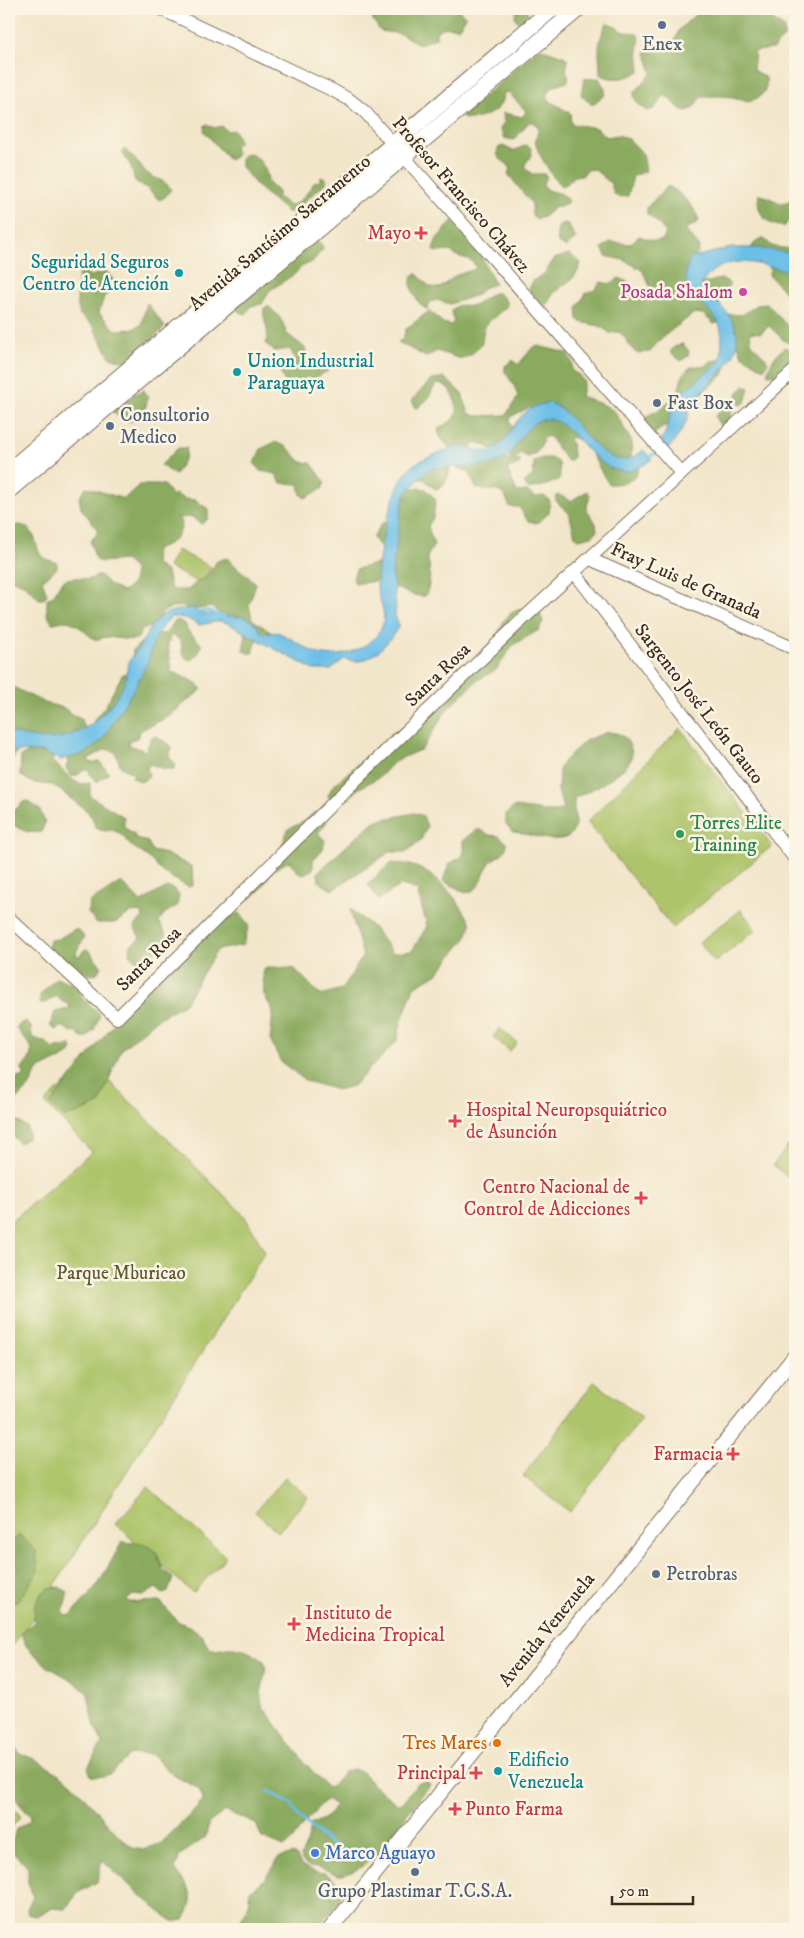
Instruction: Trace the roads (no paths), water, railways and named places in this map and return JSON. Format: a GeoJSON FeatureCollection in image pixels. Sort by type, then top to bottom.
{"type":"FeatureCollection","features":[{"type":"Feature","properties":{"kind":"main road","name":"Avenida Santísimo Sacramento"},"geometry":{"type":"LineString","coordinates":[[9,471],[156,355],[397,150],[552,9]]}},
{"type":"Feature","properties":{"kind":"main road","name":"Avenida Santísimo Sacramento"},"geometry":{"type":"LineString","coordinates":[[397,150],[578,9]]}},
{"type":"Feature","properties":{"kind":"main road","name":"Avenida Santísimo Sacramento"},"geometry":{"type":"LineString","coordinates":[[9,490],[156,355]]}},
{"type":"Feature","properties":{"kind":"main road","name":"Avenida Venezuela"},"geometry":{"type":"LineString","coordinates":[[330,1929],[795,1356]]}},
{"type":"Feature","properties":{"kind":"street","name":"Profesor Francisco Chávez"},"geometry":{"type":"LineString","coordinates":[[161,9],[350,100],[365,112],[522,295],[681,473]]}},
{"type":"Feature","properties":{"kind":"street","name":"Santa Rosa"},"geometry":{"type":"LineString","coordinates":[[9,918],[117,1018],[360,775],[574,572],[795,370]]}},
{"type":"Feature","properties":{"kind":"street","name":"Fray Luis de Granada"},"geometry":{"type":"LineString","coordinates":[[590,559],[795,649]]}},
{"type":"Feature","properties":{"kind":"street","name":"Sargento José León Gauto"},"geometry":{"type":"LineString","coordinates":[[574,572],[795,859]]}},
{"type":"Feature","properties":{"kind":"water"},"geometry":{"type":"Polygon","coordinates":[[[730,248],[758,248],[795,254],[795,272],[755,263],[735,262],[711,272],[703,282],[701,287],[724,309],[734,324],[737,338],[735,351],[721,373],[691,405],[687,420],[668,449],[660,439],[665,434],[671,412],[683,391],[720,362],[722,335],[719,324],[688,286],[686,278],[687,268],[691,258],[730,248]]]}},
{"type":"Feature","properties":{"kind":"water"},"geometry":{"type":"Polygon","coordinates":[[[549,403],[571,418],[604,453],[616,459],[629,459],[643,450],[652,459],[634,469],[619,471],[593,456],[560,423],[548,419],[534,423],[523,434],[509,454],[498,462],[481,466],[433,468],[426,472],[406,493],[401,511],[392,572],[396,606],[395,615],[399,626],[378,652],[358,661],[344,659],[331,670],[314,670],[227,623],[220,621],[199,625],[186,618],[171,617],[162,627],[153,643],[149,660],[135,687],[103,739],[86,753],[60,760],[43,752],[9,751],[9,732],[46,739],[62,737],[76,733],[102,715],[125,682],[129,662],[150,628],[166,613],[195,608],[198,613],[202,614],[245,617],[256,624],[261,632],[279,633],[319,654],[337,655],[357,650],[365,645],[379,632],[383,624],[384,613],[377,588],[380,555],[392,503],[405,475],[416,463],[455,447],[463,446],[484,451],[492,450],[505,440],[528,410],[549,403]]]}},
{"type":"Feature","properties":{"kind":"waterway"},"geometry":{"type":"LineString","coordinates":[[647,459],[658,451]]}},
{"type":"Feature","properties":{"kind":"waterway"},"geometry":{"type":"LineString","coordinates":[[194,613],[208,611],[224,617]]}},
{"type":"Feature","properties":{"kind":"waterway"},"geometry":{"type":"LineString","coordinates":[[268,1791],[292,1805],[299,1817],[329,1843],[358,1858]]}},
{"type":"Feature","properties":{"kind":"place","name":"Enex"},"geometry":{"type":"Point","coordinates":[662,25]}},
{"type":"Feature","properties":{"kind":"place","name":"Mayo"},"geometry":{"type":"Point","coordinates":[421,233]}},
{"type":"Feature","properties":{"kind":"place","name":"Seguridad Seguros Centro de Atención"},"geometry":{"type":"Point","coordinates":[179,273]}},
{"type":"Feature","properties":{"kind":"place","name":"Posada Shalom"},"geometry":{"type":"Point","coordinates":[743,292]}},
{"type":"Feature","properties":{"kind":"place","name":"Union Industrial Paraguaya"},"geometry":{"type":"Point","coordinates":[237,372]}},
{"type":"Feature","properties":{"kind":"place","name":"Fast Box"},"geometry":{"type":"Point","coordinates":[657,403]}},
{"type":"Feature","properties":{"kind":"place","name":"Consultorio Medico"},"geometry":{"type":"Point","coordinates":[110,426]}},
{"type":"Feature","properties":{"kind":"place","name":"Torres Elite Training"},"geometry":{"type":"Point","coordinates":[680,834]}},
{"type":"Feature","properties":{"kind":"place","name":"Hospital Neuropsquiátrico de Asunción"},"geometry":{"type":"Point","coordinates":[455,1121]}},
{"type":"Feature","properties":{"kind":"place","name":"Centro Nacional de Control de Adicciones"},"geometry":{"type":"Point","coordinates":[641,1198]}},
{"type":"Feature","properties":{"kind":"place","name":"Farmacia"},"geometry":{"type":"Point","coordinates":[733,1454]}},
{"type":"Feature","properties":{"kind":"place","name":"Petrobras"},"geometry":{"type":"Point","coordinates":[656,1574]}},
{"type":"Feature","properties":{"kind":"place","name":"Instituto de Medicina Tropical"},"geometry":{"type":"Point","coordinates":[294,1624]}},
{"type":"Feature","properties":{"kind":"place","name":"Tres Mares"},"geometry":{"type":"Point","coordinates":[497,1743]}},
{"type":"Feature","properties":{"kind":"place","name":"Edificio Venezuela"},"geometry":{"type":"Point","coordinates":[498,1771]}},
{"type":"Feature","properties":{"kind":"place","name":"Principal"},"geometry":{"type":"Point","coordinates":[476,1773]}},
{"type":"Feature","properties":{"kind":"place","name":"Punto Farma"},"geometry":{"type":"Point","coordinates":[455,1809]}},
{"type":"Feature","properties":{"kind":"place","name":"Marco Aguayo"},"geometry":{"type":"Point","coordinates":[315,1853]}},
{"type":"Feature","properties":{"kind":"place","name":"Grupo Plastimar T.C.S.A."},"geometry":{"type":"Point","coordinates":[415,1872]}},
{"type":"Feature","properties":{"kind":"park label","name":"Parque Mburicao"},"geometry":{"type":"Point","coordinates":[121,1273]}}]}
